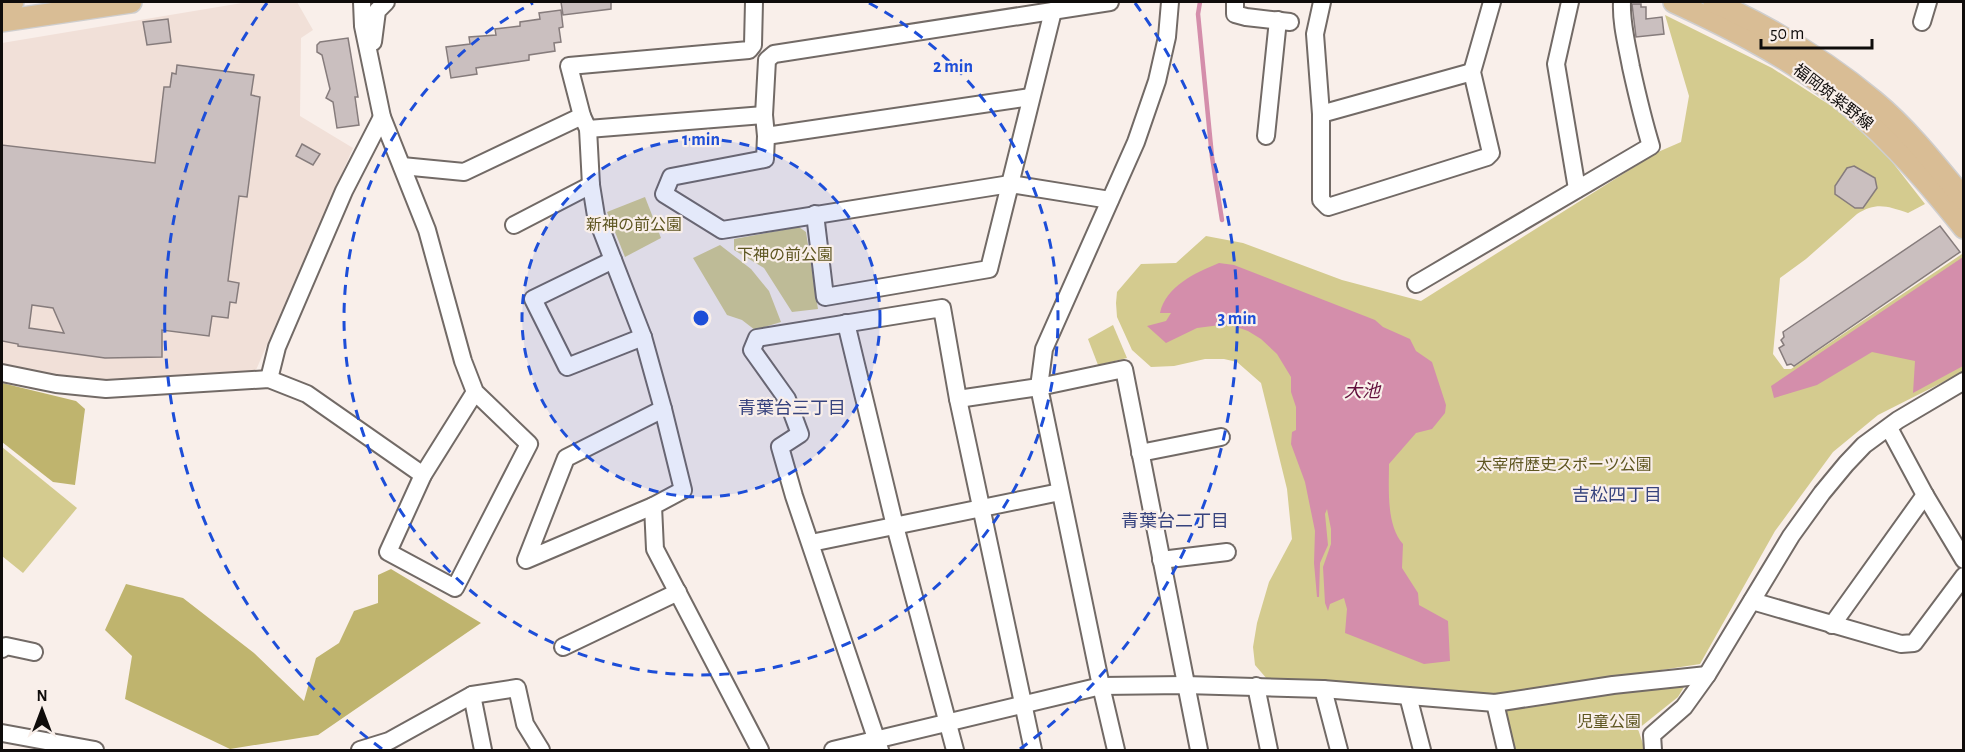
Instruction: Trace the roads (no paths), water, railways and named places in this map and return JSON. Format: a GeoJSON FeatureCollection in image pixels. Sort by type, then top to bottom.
{"type":"FeatureCollection","features":[{"type":"Feature","properties":{"kind":"main road"},"geometry":{"type":"LineString","coordinates":[[2,3],[13,2]]}},
{"type":"Feature","properties":{"kind":"main road"},"geometry":{"type":"LineString","coordinates":[[2,21],[131,2]]}},
{"type":"Feature","properties":{"kind":"main road","name":"福岡筑紫野線"},"geometry":{"type":"LineString","coordinates":[[1674,2],[1735,30],[1823,85],[1869,123],[1926,180],[1964,228]]}},
{"type":"Feature","properties":{"kind":"main road","name":"福岡筑紫野線"},"geometry":{"type":"LineString","coordinates":[[1714,2],[1782,36],[1827,65],[1875,102],[1931,158],[1964,199]]}},
{"type":"Feature","properties":{"kind":"street"},"geometry":{"type":"LineString","coordinates":[[361,2],[363,26],[382,117],[426,230],[475,392],[529,444],[455,588],[388,552],[423,475],[475,392]]}},
{"type":"Feature","properties":{"kind":"street"},"geometry":{"type":"LineString","coordinates":[[371,67],[374,21],[377,12],[386,2]]}},
{"type":"Feature","properties":{"kind":"street"},"geometry":{"type":"LineString","coordinates":[[663,409],[567,458],[526,560],[653,506],[683,490],[663,409],[643,337],[596,216],[585,123],[569,66],[749,50],[753,45],[754,2]]}},
{"type":"Feature","properties":{"kind":"street"},"geometry":{"type":"LineString","coordinates":[[1110,2],[774,54],[767,60],[764,115],[765,159],[671,177],[664,194],[722,230],[1011,184],[1110,200]]}},
{"type":"Feature","properties":{"kind":"street"},"geometry":{"type":"LineString","coordinates":[[1116,750],[1039,387],[1044,349],[1136,142],[1157,81],[1167,37],[1170,2]]}},
{"type":"Feature","properties":{"kind":"street"},"geometry":{"type":"LineString","coordinates":[[1235,2],[1235,14],[1284,21],[1266,136]]}},
{"type":"Feature","properties":{"kind":"street"},"geometry":{"type":"LineString","coordinates":[[1322,2],[1315,33],[1321,114],[1321,200],[1328,207],[1487,157],[1491,153],[1472,72],[1492,2]]}},
{"type":"Feature","properties":{"kind":"street"},"geometry":{"type":"LineString","coordinates":[[1570,2],[1556,64],[1577,189]]}},
{"type":"Feature","properties":{"kind":"street"},"geometry":{"type":"LineString","coordinates":[[1416,284],[1651,146],[1640,112],[1621,18],[1622,2]]}},
{"type":"Feature","properties":{"kind":"street"},"geometry":{"type":"LineString","coordinates":[[1922,22],[1928,2]]}},
{"type":"Feature","properties":{"kind":"street"},"geometry":{"type":"LineString","coordinates":[[814,214],[825,297],[989,269],[1053,11]]}},
{"type":"Feature","properties":{"kind":"street"},"geometry":{"type":"LineString","coordinates":[[1321,114],[1472,72]]}},
{"type":"Feature","properties":{"kind":"street"},"geometry":{"type":"LineString","coordinates":[[766,136],[1031,97]]}},
{"type":"Feature","properties":{"kind":"street"},"geometry":{"type":"LineString","coordinates":[[402,166],[464,172],[585,123],[764,115]]}},
{"type":"Feature","properties":{"kind":"street"},"geometry":{"type":"LineString","coordinates":[[269,379],[277,347],[344,191],[382,117]]}},
{"type":"Feature","properties":{"kind":"street"},"geometry":{"type":"LineString","coordinates":[[514,225],[591,185]]}},
{"type":"Feature","properties":{"kind":"street"},"geometry":{"type":"LineString","coordinates":[[613,260],[533,299],[567,367],[643,337]]}},
{"type":"Feature","properties":{"kind":"street"},"geometry":{"type":"LineString","coordinates":[[879,745],[780,447],[800,434],[787,399],[752,350],[758,338],[942,308],[958,399],[1033,750]]}},
{"type":"Feature","properties":{"kind":"street"},"geometry":{"type":"LineString","coordinates":[[846,323],[895,526],[955,750]]}},
{"type":"Feature","properties":{"kind":"street"},"geometry":{"type":"LineString","coordinates":[[958,399],[1039,387],[1124,369],[1199,750]]}},
{"type":"Feature","properties":{"kind":"street"},"geometry":{"type":"LineString","coordinates":[[2,373],[56,384],[106,389],[269,379],[307,394],[423,475]]}},
{"type":"Feature","properties":{"kind":"street"},"geometry":{"type":"LineString","coordinates":[[1653,750],[1652,735],[1684,707],[1707,675],[1791,536],[1822,493],[1864,446],[1898,420],[1964,381]]}},
{"type":"Feature","properties":{"kind":"street"},"geometry":{"type":"LineString","coordinates":[[1889,428],[1964,560]]}},
{"type":"Feature","properties":{"kind":"street"},"geometry":{"type":"LineString","coordinates":[[1140,453],[1221,436]]}},
{"type":"Feature","properties":{"kind":"street"},"geometry":{"type":"LineString","coordinates":[[811,543],[1060,492]]}},
{"type":"Feature","properties":{"kind":"street"},"geometry":{"type":"LineString","coordinates":[[1832,625],[1925,495]]}},
{"type":"Feature","properties":{"kind":"street"},"geometry":{"type":"LineString","coordinates":[[653,506],[655,549],[760,750]]}},
{"type":"Feature","properties":{"kind":"street"},"geometry":{"type":"LineString","coordinates":[[1161,560],[1227,552]]}},
{"type":"Feature","properties":{"kind":"street"},"geometry":{"type":"LineString","coordinates":[[1752,601],[1900,644],[1914,643],[1964,576]]}},
{"type":"Feature","properties":{"kind":"street"},"geometry":{"type":"LineString","coordinates":[[563,647],[678,591]]}},
{"type":"Feature","properties":{"kind":"street"},"geometry":{"type":"LineString","coordinates":[[2,649],[6,646],[34,652]]}},
{"type":"Feature","properties":{"kind":"street"},"geometry":{"type":"LineString","coordinates":[[833,750],[879,745],[948,723],[1101,686],[1256,686],[1495,703],[1613,685],[1707,675]]}},
{"type":"Feature","properties":{"kind":"street"},"geometry":{"type":"LineString","coordinates":[[1256,686],[1269,750]]}},
{"type":"Feature","properties":{"kind":"street"},"geometry":{"type":"LineString","coordinates":[[360,750],[390,746],[472,696],[517,688],[525,724],[541,750]]}},
{"type":"Feature","properties":{"kind":"street"},"geometry":{"type":"LineString","coordinates":[[1323,689],[1339,750]]}},
{"type":"Feature","properties":{"kind":"street"},"geometry":{"type":"LineString","coordinates":[[472,696],[483,750]]}},
{"type":"Feature","properties":{"kind":"street"},"geometry":{"type":"LineString","coordinates":[[1408,696],[1422,750]]}},
{"type":"Feature","properties":{"kind":"street"},"geometry":{"type":"LineString","coordinates":[[1495,703],[1506,750]]}},
{"type":"Feature","properties":{"kind":"street"},"geometry":{"type":"LineString","coordinates":[[2,733],[36,745],[95,750]]}},
{"type":"Feature","properties":{"kind":"water"},"geometry":{"type":"Polygon","coordinates":[[[1963,257],[1963,366],[1913,393],[1915,361],[1872,352],[1817,385],[1774,398],[1771,386],[1963,257]]]}},
{"type":"Feature","properties":{"kind":"water","name":"大池"},"geometry":{"type":"Polygon","coordinates":[[[1219,263],[1234,265],[1375,320],[1383,327],[1410,339],[1416,351],[1432,362],[1446,405],[1445,413],[1432,429],[1416,433],[1389,464],[1389,495],[1391,517],[1403,544],[1402,568],[1418,593],[1419,605],[1448,621],[1450,661],[1424,664],[1345,633],[1347,609],[1344,598],[1330,604],[1328,611],[1325,603],[1323,567],[1331,544],[1327,509],[1325,514],[1328,545],[1320,563],[1319,597],[1317,597],[1314,563],[1315,531],[1305,482],[1291,444],[1292,432],[1296,430],[1296,407],[1291,392],[1291,377],[1277,354],[1261,339],[1248,331],[1228,324],[1197,328],[1166,343],[1147,326],[1166,321],[1171,313],[1160,313],[1168,295],[1175,288],[1191,276],[1219,263]]]}},
{"type":"Feature","properties":{"kind":"waterway"},"geometry":{"type":"LineString","coordinates":[[1200,2],[1198,14],[1212,157],[1222,220]]}},
{"type":"Feature","properties":{"kind":"district","name":"青葉台三丁目"},"geometry":{"type":"Point","coordinates":[792,409]}},
{"type":"Feature","properties":{"kind":"district","name":"吉松四丁目"},"geometry":{"type":"Point","coordinates":[1617,496]}},
{"type":"Feature","properties":{"kind":"district","name":"青葉台二丁目"},"geometry":{"type":"Point","coordinates":[1175,522]}},
{"type":"Feature","properties":{"kind":"park label","name":"新神の前公園"},"geometry":{"type":"Point","coordinates":[634,225]}},
{"type":"Feature","properties":{"kind":"park label","name":"下神の前公園"},"geometry":{"type":"Point","coordinates":[785,255]}},
{"type":"Feature","properties":{"kind":"park label","name":"太宰府歴史スポーツ公園"},"geometry":{"type":"Point","coordinates":[1564,465]}},
{"type":"Feature","properties":{"kind":"park label","name":"児童公園"},"geometry":{"type":"Point","coordinates":[1609,722]}}]}
